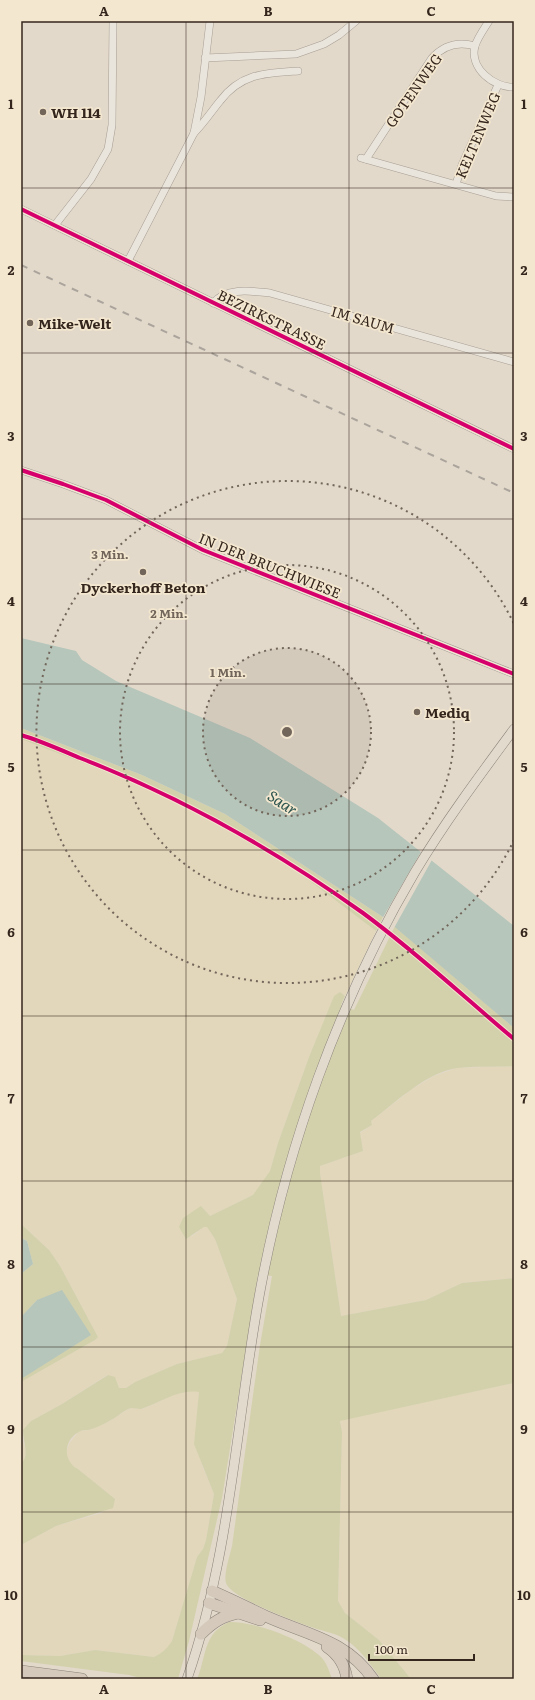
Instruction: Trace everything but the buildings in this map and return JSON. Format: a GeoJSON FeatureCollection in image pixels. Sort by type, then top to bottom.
{"type":"FeatureCollection","features":[{"type":"Feature","properties":{"kind":"highway"},"geometry":{"type":"LineString","coordinates":[[212,1591],[271,1618],[324,1639],[352,1657],[373,1679]]}},
{"type":"Feature","properties":{"kind":"highway"},"geometry":{"type":"LineString","coordinates":[[209,1603],[307,1637],[322,1644],[334,1652],[340,1659],[347,1679]]}},
{"type":"Feature","properties":{"kind":"highway"},"geometry":{"type":"LineString","coordinates":[[201,1634],[218,1619],[239,1613]]}},
{"type":"Feature","properties":{"kind":"highway"},"geometry":{"type":"LineString","coordinates":[[21,1671],[82,1679]]}},
{"type":"Feature","properties":{"kind":"main road"},"geometry":{"type":"LineString","coordinates":[[187,1678],[201,1634],[212,1591],[229,1499],[253,1337],[264,1275],[292,1157],[322,1067],[372,953],[415,872],[471,787],[514,729]]}},
{"type":"Feature","properties":{"kind":"street"},"geometry":{"type":"LineString","coordinates":[[55,225],[91,179],[108,149],[112,125],[113,21]]}},
{"type":"Feature","properties":{"kind":"street"},"geometry":{"type":"LineString","coordinates":[[128,261],[194,133],[201,97],[210,21]]}},
{"type":"Feature","properties":{"kind":"street"},"geometry":{"type":"LineString","coordinates":[[206,58],[296,54],[324,44],[339,35],[356,21]]}},
{"type":"Feature","properties":{"kind":"street"},"geometry":{"type":"LineString","coordinates":[[489,21],[475,46],[475,57],[481,70],[489,80],[498,85],[514,87]]}},
{"type":"Feature","properties":{"kind":"street","name":"GOTENWEG"},"geometry":{"type":"LineString","coordinates":[[419,175],[363,159],[439,50],[449,45],[459,43],[475,46]]}},
{"type":"Feature","properties":{"kind":"street"},"geometry":{"type":"LineString","coordinates":[[194,133],[203,124],[227,92],[238,83],[249,77],[266,73],[298,71]]}},
{"type":"Feature","properties":{"kind":"street","name":"KELTENWEG"},"geometry":{"type":"LineString","coordinates":[[456,184],[462,165],[498,85]]}},
{"type":"Feature","properties":{"kind":"street","name":"KELTENWEG"},"geometry":{"type":"LineString","coordinates":[[419,175],[496,196],[514,197]]}},
{"type":"Feature","properties":{"kind":"street","name":"BEZIRKSTRASSE"},"geometry":{"type":"LineString","coordinates":[[21,209],[514,449]]}},
{"type":"Feature","properties":{"kind":"street","name":"IM SAUM"},"geometry":{"type":"LineString","coordinates":[[213,303],[220,296],[238,291],[270,293],[514,362]]}},
{"type":"Feature","properties":{"kind":"street","name":"IN DER BRUCHWIESE"},"geometry":{"type":"LineString","coordinates":[[21,470],[106,500],[203,550],[514,674]]}},
{"type":"Feature","properties":{"kind":"shaded area"},"geometry":{"type":"Polygon","coordinates":[[[21,728],[142,775],[225,814],[383,917],[376,931],[298,872],[217,824],[163,796],[107,772],[21,739],[21,728]]]}},
{"type":"Feature","properties":{"kind":"shaded area"},"geometry":{"type":"Polygon","coordinates":[[[21,739],[107,772],[163,796],[217,824],[298,872],[376,931],[345,996],[340,992],[334,997],[309,1057],[278,1143],[270,1171],[262,1185],[253,1195],[210,1216],[201,1206],[191,1237],[204,1227],[207,1227],[215,1239],[237,1299],[227,1346],[222,1353],[177,1364],[135,1382],[126,1388],[119,1388],[107,1375],[62,1404],[31,1421],[23,1431],[23,1441],[26,1452],[24,1461],[21,1463],[21,1382],[98,1337],[60,1266],[49,1250],[21,1224],[21,739]]]}},
{"type":"Feature","properties":{"kind":"shaded area"},"geometry":{"type":"Polygon","coordinates":[[[395,926],[514,1028],[514,1066],[458,1068],[447,1070],[435,1075],[401,1097],[371,1121],[372,1125],[360,1132],[363,1151],[320,1166],[341,1316],[426,1300],[462,1283],[514,1278],[514,1383],[340,1421],[342,1432],[338,1601],[345,1613],[379,1640],[411,1679],[381,1679],[363,1655],[353,1645],[338,1635],[292,1620],[266,1609],[241,1597],[232,1591],[227,1585],[225,1577],[232,1546],[260,1345],[272,1276],[258,1274],[222,1498],[189,1641],[178,1679],[144,1679],[129,1675],[21,1661],[21,1655],[60,1656],[95,1650],[154,1657],[164,1650],[172,1641],[197,1557],[203,1549],[206,1540],[214,1494],[194,1444],[199,1392],[185,1392],[171,1396],[142,1409],[129,1409],[114,1419],[91,1429],[83,1430],[74,1435],[70,1440],[67,1450],[69,1461],[115,1499],[113,1508],[56,1526],[21,1545],[21,1463],[24,1460],[26,1453],[23,1430],[31,1421],[62,1404],[108,1375],[115,1377],[119,1388],[126,1388],[135,1382],[177,1364],[222,1353],[227,1346],[237,1299],[215,1239],[207,1227],[204,1227],[186,1239],[179,1227],[183,1218],[201,1206],[210,1216],[253,1195],[270,1171],[278,1143],[309,1057],[334,996],[340,992],[345,996],[341,1005],[354,1010],[395,926]]]}},
{"type":"Feature","properties":{"kind":"shaded area"},"geometry":{"type":"Polygon","coordinates":[[[514,1066],[514,1278],[462,1283],[426,1300],[341,1316],[320,1166],[363,1151],[360,1133],[372,1125],[371,1121],[411,1090],[434,1076],[457,1068],[514,1066]]]}},
{"type":"Feature","properties":{"kind":"shaded area"},"geometry":{"type":"Polygon","coordinates":[[[21,1224],[49,1250],[60,1266],[98,1337],[21,1382],[37,1300],[21,1317],[21,1274],[33,1264],[27,1241],[21,1238],[21,1224]]]}},
{"type":"Feature","properties":{"kind":"shaded area"},"geometry":{"type":"Polygon","coordinates":[[[514,1383],[514,1679],[411,1679],[379,1640],[345,1613],[338,1601],[342,1432],[340,1420],[514,1383]]]}},
{"type":"Feature","properties":{"kind":"shaded area"},"geometry":{"type":"Polygon","coordinates":[[[199,1391],[198,1416],[202,1465],[214,1494],[206,1540],[203,1549],[197,1557],[172,1641],[168,1648],[154,1657],[95,1650],[60,1656],[21,1655],[21,1545],[56,1526],[102,1513],[115,1499],[71,1465],[67,1460],[66,1454],[69,1444],[79,1431],[89,1430],[112,1420],[125,1411],[132,1408],[143,1409],[175,1394],[199,1391]]]}},
{"type":"Feature","properties":{"kind":"shaded area"},"geometry":{"type":"Polygon","coordinates":[[[229,1622],[239,1622],[277,1632],[313,1650],[323,1659],[328,1667],[332,1679],[197,1679],[210,1639],[219,1628],[229,1622]]]}},
{"type":"Feature","properties":{"kind":"water","name":"Saar"},"geometry":{"type":"Polygon","coordinates":[[[21,638],[76,651],[82,660],[116,681],[250,738],[378,818],[514,926],[514,1028],[383,917],[225,814],[142,775],[21,728],[21,638]]]}},
{"type":"Feature","properties":{"kind":"water"},"geometry":{"type":"Polygon","coordinates":[[[21,1238],[27,1241],[33,1264],[21,1274],[21,1238]]]}},
{"type":"Feature","properties":{"kind":"water"},"geometry":{"type":"Polygon","coordinates":[[[62,1290],[91,1335],[21,1379],[21,1317],[37,1300],[62,1290]]]}},
{"type":"Feature","properties":{"kind":"pier"},"geometry":{"type":"Polygon","coordinates":[[[422,850],[433,858],[394,928],[382,919],[422,850]]]}},
{"type":"Feature","properties":{"kind":"railway"},"geometry":{"type":"LineString","coordinates":[[21,265],[514,493]]}},
{"type":"Feature","properties":{"kind":"cycle path"},"geometry":{"type":"LineString","coordinates":[[21,209],[514,449]]}},
{"type":"Feature","properties":{"kind":"cycle path"},"geometry":{"type":"LineString","coordinates":[[21,470],[106,500],[203,550],[514,674]]}},
{"type":"Feature","properties":{"kind":"cycle path"},"geometry":{"type":"LineString","coordinates":[[21,735],[118,773],[154,790],[226,826],[296,868],[383,928],[514,1039]]}},
{"type":"Feature","properties":{"kind":"place","name":"WH 114"},"geometry":{"type":"Point","coordinates":[43,112]}},
{"type":"Feature","properties":{"kind":"place","name":"Mike-Welt"},"geometry":{"type":"Point","coordinates":[30,323]}},
{"type":"Feature","properties":{"kind":"place","name":"Dyckerhoff Beton"},"geometry":{"type":"Point","coordinates":[143,572]}},
{"type":"Feature","properties":{"kind":"place","name":"Mediq"},"geometry":{"type":"Point","coordinates":[417,712]}}]}
